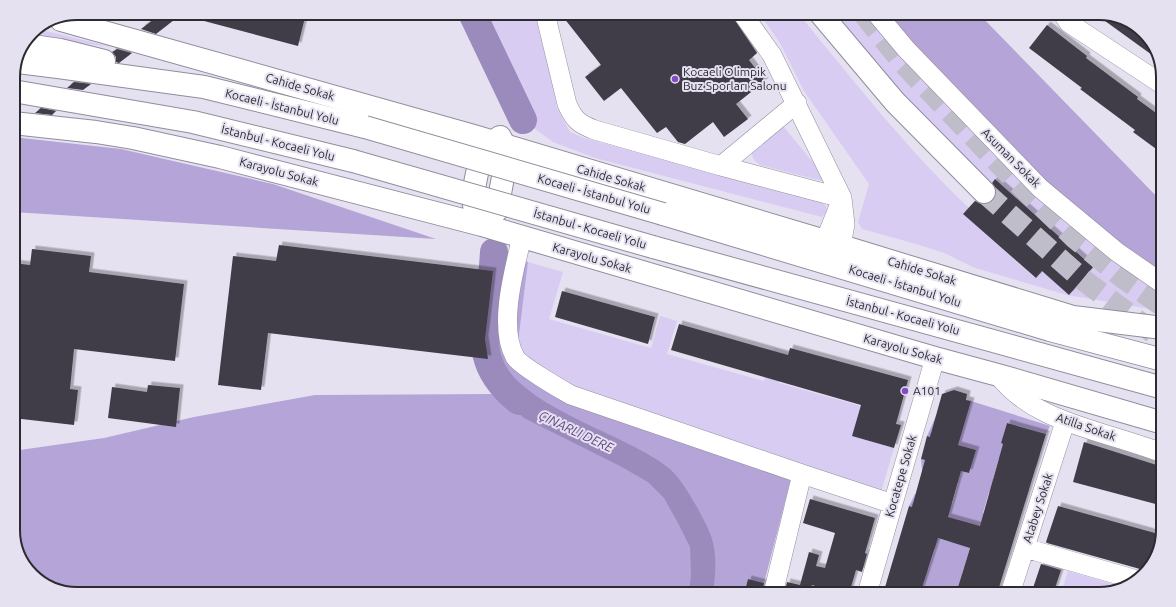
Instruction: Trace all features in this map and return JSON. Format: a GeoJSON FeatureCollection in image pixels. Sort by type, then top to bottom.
{"type":"FeatureCollection","features":[{"type":"Feature","properties":{"kind":"main road","name":"Cahide Sokak"},"geometry":{"type":"LineString","coordinates":[[93,20],[498,145]]}},
{"type":"Feature","properties":{"kind":"main road"},"geometry":{"type":"LineString","coordinates":[[826,20],[895,102],[984,192]]}},
{"type":"Feature","properties":{"kind":"main road","name":"Cahide Sokak"},"geometry":{"type":"LineString","coordinates":[[65,21],[834,239],[1068,302],[1156,317]]}},
{"type":"Feature","properties":{"kind":"main road"},"geometry":{"type":"LineString","coordinates":[[30,46],[60,50],[204,88]]}},
{"type":"Feature","properties":{"kind":"main road","name":"Kocaeli - İstanbul Yolu"},"geometry":{"type":"LineString","coordinates":[[22,62],[204,88],[365,127],[663,214],[1050,330],[1156,358]]}},
{"type":"Feature","properties":{"kind":"main road","name":"İstanbul - Kocaeli Yolu"},"geometry":{"type":"LineString","coordinates":[[20,92],[193,122],[353,161],[653,247],[1156,386]]}},
{"type":"Feature","properties":{"kind":"main road","name":"Karayolu Sokak"},"geometry":{"type":"LineString","coordinates":[[20,124],[96,132],[169,145],[459,219],[1156,422]]}},
{"type":"Feature","properties":{"kind":"main road"},"geometry":{"type":"LineString","coordinates":[[498,145],[498,210],[491,228],[475,212],[473,203],[474,189],[478,173],[498,145]]}},
{"type":"Feature","properties":{"kind":"main road"},"geometry":{"type":"LineString","coordinates":[[459,219],[469,210],[473,203]]}},
{"type":"Feature","properties":{"kind":"main road","name":"Cahide Sokak"},"geometry":{"type":"LineString","coordinates":[[834,239],[1073,316],[1156,327]]}},
{"type":"Feature","properties":{"kind":"main road"},"geometry":{"type":"LineString","coordinates":[[1050,330],[1156,343]]}},
{"type":"Feature","properties":{"kind":"street"},"geometry":{"type":"LineString","coordinates":[[547,20],[567,104],[571,114],[577,122],[595,130],[721,166],[842,198]]}},
{"type":"Feature","properties":{"kind":"street"},"geometry":{"type":"LineString","coordinates":[[747,20],[772,54],[842,198],[845,224],[834,239]]}},
{"type":"Feature","properties":{"kind":"street","name":"Asuman Sokak"},"geometry":{"type":"LineString","coordinates":[[882,20],[906,49],[1040,188],[1117,252],[1156,279]]}},
{"type":"Feature","properties":{"kind":"street"},"geometry":{"type":"LineString","coordinates":[[1067,20],[1069,23],[1156,80]]}},
{"type":"Feature","properties":{"kind":"street"},"geometry":{"type":"LineString","coordinates":[[721,166],[797,103]]}},
{"type":"Feature","properties":{"kind":"street"},"geometry":{"type":"LineString","coordinates":[[522,237],[509,298],[507,332],[516,358],[558,389],[571,395],[893,504]]}},
{"type":"Feature","properties":{"kind":"street","name":"Kocatepe Sokak"},"geometry":{"type":"LineString","coordinates":[[869,587],[935,358]]}},
{"type":"Feature","properties":{"kind":"street","name":"Atilla Sokak"},"geometry":{"type":"LineString","coordinates":[[998,375],[1026,402],[1065,422],[1156,450]]}},
{"type":"Feature","properties":{"kind":"street","name":"Atabey Sokak"},"geometry":{"type":"LineString","coordinates":[[1012,587],[1065,422]]}},
{"type":"Feature","properties":{"kind":"street"},"geometry":{"type":"LineString","coordinates":[[775,587],[802,474]]}},
{"type":"Feature","properties":{"kind":"street"},"geometry":{"type":"LineString","coordinates":[[1025,548],[1130,578]]}},
{"type":"Feature","properties":{"kind":"shaded area"},"geometry":{"type":"Polygon","coordinates":[[[476,20],[540,20],[557,108],[570,132],[584,138],[822,203],[826,206],[827,211],[822,217],[595,158],[553,142],[523,120],[476,20]]]}},
{"type":"Feature","properties":{"kind":"shaded area"},"geometry":{"type":"Polygon","coordinates":[[[764,20],[804,20],[923,162],[969,208],[963,214],[1035,278],[1042,271],[1069,294],[1093,266],[995,179],[991,184],[885,76],[840,20],[883,20],[1156,284],[1156,310],[1067,295],[975,268],[944,253],[862,229],[858,222],[869,184],[804,91],[780,43],[764,20]]]}},
{"type":"Feature","properties":{"kind":"shaded area"},"geometry":{"type":"Polygon","coordinates":[[[883,20],[985,20],[1156,196],[1156,279],[1117,252],[883,20]]]}},
{"type":"Feature","properties":{"kind":"shaded area"},"geometry":{"type":"Polygon","coordinates":[[[44,31],[112,47],[36,38],[44,31]]]}},
{"type":"Feature","properties":{"kind":"shaded area"},"geometry":{"type":"Polygon","coordinates":[[[783,126],[830,183],[760,165],[754,160],[752,152],[783,126]]]}},
{"type":"Feature","properties":{"kind":"shaded area"},"geometry":{"type":"Polygon","coordinates":[[[20,138],[121,149],[273,184],[436,239],[20,212],[20,138]]]}},
{"type":"Feature","properties":{"kind":"shaded area"},"geometry":{"type":"Polygon","coordinates":[[[494,252],[528,262],[516,359],[558,389],[793,471],[764,583],[748,579],[746,587],[77,587],[58,584],[39,573],[30,562],[23,549],[20,534],[20,450],[104,438],[194,417],[315,395],[497,394],[508,392],[488,359],[494,252]]]}},
{"type":"Feature","properties":{"kind":"shaded area"},"geometry":{"type":"Polygon","coordinates":[[[528,262],[563,272],[549,319],[651,348],[660,316],[677,321],[667,354],[764,381],[774,348],[788,352],[779,383],[861,406],[852,436],[894,448],[879,499],[571,395],[516,359],[528,262]]]}},
{"type":"Feature","properties":{"kind":"shaded area"},"geometry":{"type":"Polygon","coordinates":[[[971,401],[1050,426],[1046,434],[1007,423],[1001,443],[1040,455],[1036,468],[999,458],[993,479],[1029,490],[1025,502],[989,492],[983,513],[1019,523],[1014,536],[977,525],[962,574],[979,579],[974,587],[922,587],[924,581],[890,571],[893,561],[928,570],[935,549],[900,538],[903,528],[951,542],[958,520],[909,506],[915,494],[952,504],[958,483],[950,478],[922,470],[921,459],[969,473],[975,450],[927,436],[936,416],[971,401]]]}},
{"type":"Feature","properties":{"kind":"shaded area"},"geometry":{"type":"Polygon","coordinates":[[[1068,571],[1115,585],[1099,587],[1063,587],[1068,571]]]}},
{"type":"Feature","properties":{"kind":"water"},"geometry":{"type":"Polygon","coordinates":[[[494,252],[503,255],[492,328],[493,336],[501,360],[516,380],[538,397],[564,413],[645,453],[671,470],[697,507],[712,539],[715,562],[714,587],[690,587],[690,547],[664,498],[648,482],[620,466],[524,418],[497,394],[508,392],[494,374],[488,359],[484,337],[494,252]]]}},
{"type":"Feature","properties":{"kind":"building"},"geometry":{"type":"Polygon","coordinates":[[[153,20],[174,20],[156,34],[141,29],[153,20]]]}},
{"type":"Feature","properties":{"kind":"building"},"geometry":{"type":"Polygon","coordinates":[[[200,20],[304,20],[298,46],[200,20]]]}},
{"type":"Feature","properties":{"kind":"building","name":"Kocaeli Olimpik Buz Sporları Salonu"},"geometry":{"type":"Polygon","coordinates":[[[566,20],[735,20],[757,53],[749,60],[765,81],[736,104],[748,119],[724,137],[713,122],[685,144],[678,142],[666,127],[657,133],[621,88],[604,101],[585,77],[601,65],[566,20]]]}},
{"type":"Feature","properties":{"kind":"building"},"geometry":{"type":"Polygon","coordinates":[[[1104,20],[1118,23],[1137,34],[1142,39],[1151,54],[1104,20]]]}},
{"type":"Feature","properties":{"kind":"building"},"geometry":{"type":"Polygon","coordinates":[[[1047,25],[1087,56],[1086,58],[1138,97],[1137,99],[1156,113],[1156,149],[1133,132],[1135,130],[1080,89],[1082,88],[1029,48],[1047,25]]]}},
{"type":"Feature","properties":{"kind":"building"},"geometry":{"type":"Polygon","coordinates":[[[117,49],[132,53],[119,63],[116,62],[116,57],[112,52],[117,49]]]}},
{"type":"Feature","properties":{"kind":"building"},"geometry":{"type":"Polygon","coordinates":[[[74,82],[91,84],[83,90],[67,88],[74,82]]]}},
{"type":"Feature","properties":{"kind":"building"},"geometry":{"type":"Polygon","coordinates":[[[41,108],[56,111],[52,115],[35,113],[41,108]]]}},
{"type":"Feature","properties":{"kind":"building"},"geometry":{"type":"Polygon","coordinates":[[[995,179],[1093,267],[1069,295],[1042,271],[1036,278],[963,214],[975,201],[981,204],[987,204],[993,201],[996,195],[996,189],[992,183],[995,179]]]}},
{"type":"Feature","properties":{"kind":"building"},"geometry":{"type":"Polygon","coordinates":[[[279,245],[493,271],[485,339],[488,359],[268,333],[261,390],[218,385],[233,256],[276,261],[279,245]]]}},
{"type":"Feature","properties":{"kind":"building"},"geometry":{"type":"Polygon","coordinates":[[[32,249],[91,256],[89,272],[184,284],[175,361],[74,349],[70,389],[78,390],[74,425],[20,419],[20,264],[30,265],[32,249]]]}},
{"type":"Feature","properties":{"kind":"building"},"geometry":{"type":"Polygon","coordinates":[[[562,291],[655,317],[648,344],[555,317],[562,291]]]}},
{"type":"Feature","properties":{"kind":"building"},"geometry":{"type":"Polygon","coordinates":[[[679,324],[788,355],[790,348],[908,380],[896,424],[901,425],[894,448],[852,436],[861,405],[671,350],[679,324]]]}},
{"type":"Feature","properties":{"kind":"building"},"geometry":{"type":"Polygon","coordinates":[[[148,385],[180,388],[176,427],[108,418],[112,387],[147,392],[148,385]]]}},
{"type":"Feature","properties":{"kind":"building"},"geometry":{"type":"Polygon","coordinates":[[[954,390],[967,394],[966,400],[971,401],[958,445],[976,450],[969,473],[961,471],[948,517],[980,526],[1003,444],[1001,443],[1007,423],[1046,434],[999,587],[958,587],[970,548],[938,538],[922,587],[885,587],[909,506],[912,507],[925,460],[921,459],[927,436],[930,437],[942,394],[954,390]]]}},
{"type":"Feature","properties":{"kind":"building"},"geometry":{"type":"Polygon","coordinates":[[[1084,442],[1156,465],[1156,504],[1073,482],[1084,442]]]}},
{"type":"Feature","properties":{"kind":"building"},"geometry":{"type":"Polygon","coordinates":[[[810,499],[875,518],[865,553],[867,554],[862,572],[856,570],[851,587],[819,587],[812,585],[811,587],[786,587],[787,582],[800,585],[809,552],[819,555],[816,566],[825,568],[835,533],[803,523],[810,499]]]}},
{"type":"Feature","properties":{"kind":"building"},"geometry":{"type":"Polygon","coordinates":[[[1058,506],[1156,533],[1153,549],[1141,569],[1046,542],[1058,506]]]}},
{"type":"Feature","properties":{"kind":"building"},"geometry":{"type":"Polygon","coordinates":[[[1041,564],[1061,570],[1055,587],[1033,587],[1041,564]]]}},
{"type":"Feature","properties":{"kind":"building"},"geometry":{"type":"Polygon","coordinates":[[[748,579],[764,583],[763,587],[746,587],[748,579]]]}},
{"type":"Feature","properties":{"kind":"waterway"},"geometry":{"type":"LineString","coordinates":[[475,20],[523,120]]}},
{"type":"Feature","properties":{"kind":"waterway","name":"ÇINARLI DERE"},"geometry":{"type":"LineString","coordinates":[[494,252],[485,332],[486,353],[490,366],[497,377],[509,393],[519,401]]}},
{"type":"Feature","properties":{"kind":"tunnel"},"geometry":{"type":"LineString","coordinates":[[869,20],[903,63],[1013,178],[1075,238],[1122,277],[1156,301]]}},
{"type":"Feature","properties":{"kind":"tunnel"},"geometry":{"type":"LineString","coordinates":[[984,192],[1082,279],[1156,335]]}},
{"type":"Feature","properties":{"kind":"place","name":"Kocaeli Olimpik Buz Sporları Salonu"},"geometry":{"type":"Point","coordinates":[675,79]}},
{"type":"Feature","properties":{"kind":"place","name":"A101"},"geometry":{"type":"Point","coordinates":[905,391]}}]}
